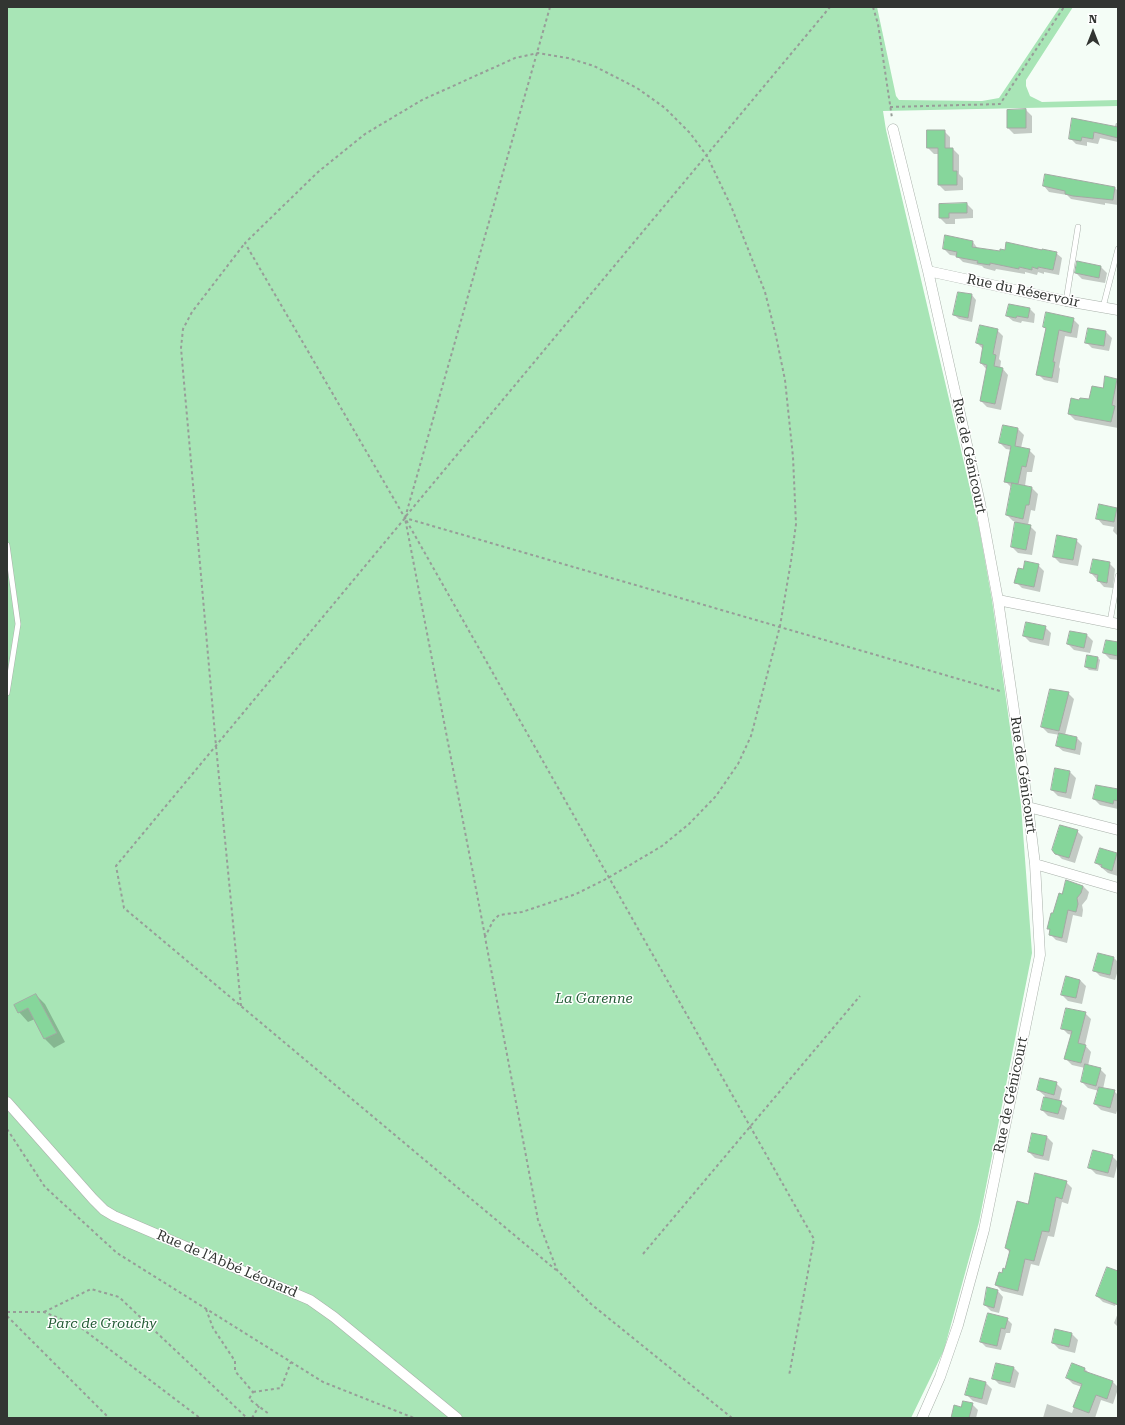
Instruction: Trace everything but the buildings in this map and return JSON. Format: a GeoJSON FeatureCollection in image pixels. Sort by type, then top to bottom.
{"type":"FeatureCollection","features":[{"type":"Feature","properties":{"kind":"street","name":"Rue de Génicourt"},"geometry":{"type":"LineString","coordinates":[[893,129],[928,271],[980,503],[998,600],[1035,864],[1040,955],[984,1230],[958,1325],[940,1377],[922,1418]]}},
{"type":"Feature","properties":{"kind":"street","name":"Rue du Réservoir"},"geometry":{"type":"LineString","coordinates":[[928,271],[1066,301],[1118,310]]}},
{"type":"Feature","properties":{"kind":"street"},"geometry":{"type":"LineString","coordinates":[[998,600],[1114,623]]}},
{"type":"Feature","properties":{"kind":"street"},"geometry":{"type":"LineString","coordinates":[[1028,807],[1118,830]]}},
{"type":"Feature","properties":{"kind":"street"},"geometry":{"type":"LineString","coordinates":[[1035,864],[1118,888]]}},
{"type":"Feature","properties":{"kind":"street","name":"Rue de l'Abbé Léonard"},"geometry":{"type":"LineString","coordinates":[[7,1102],[104,1210],[119,1218],[310,1300],[334,1317],[457,1418]]}},
{"type":"Feature","properties":{"kind":"lane"},"geometry":{"type":"LineString","coordinates":[[1066,301],[1078,227]]}},
{"type":"Feature","properties":{"kind":"lane"},"geometry":{"type":"LineString","coordinates":[[1103,307],[1118,250]]}},
{"type":"Feature","properties":{"kind":"lane"},"geometry":{"type":"LineString","coordinates":[[7,545],[18,624],[7,693]]}},
{"type":"Feature","properties":{"kind":"lane"},"geometry":{"type":"LineString","coordinates":[[1114,623],[1118,576]]}},
{"type":"Feature","properties":{"kind":"path"},"geometry":{"type":"LineString","coordinates":[[550,7],[405,518],[538,1220],[557,1270]]}},
{"type":"Feature","properties":{"kind":"path"},"geometry":{"type":"LineString","coordinates":[[732,1418],[591,1304],[557,1270],[124,908],[116,866],[830,7]]}},
{"type":"Feature","properties":{"kind":"path"},"geometry":{"type":"LineString","coordinates":[[873,7],[878,24],[893,129]]}},
{"type":"Feature","properties":{"kind":"path"},"geometry":{"type":"LineString","coordinates":[[890,107],[1000,104],[1064,7]]}},
{"type":"Feature","properties":{"kind":"path"},"geometry":{"type":"LineString","coordinates":[[241,1007],[216,746],[181,348],[183,330],[192,312],[245,243],[318,172],[365,134],[422,100],[515,58],[538,53],[568,58],[594,66],[637,88],[665,108],[690,133],[707,156],[731,206],[765,292],[776,336],[785,380],[794,457],[796,524],[780,626],[751,736],[738,764],[716,796],[689,824],[662,846],[608,878],[576,894],[522,912],[500,915],[493,921],[485,937]]}},
{"type":"Feature","properties":{"kind":"path"},"geometry":{"type":"LineString","coordinates":[[245,243],[405,518],[814,1239],[789,1376]]}},
{"type":"Feature","properties":{"kind":"path"},"geometry":{"type":"LineString","coordinates":[[405,518],[1000,691]]}},
{"type":"Feature","properties":{"kind":"path"},"geometry":{"type":"LineString","coordinates":[[643,1254],[860,996]]}},
{"type":"Feature","properties":{"kind":"path"},"geometry":{"type":"LineString","coordinates":[[7,1129],[45,1187],[117,1253],[323,1382],[414,1418]]}},
{"type":"Feature","properties":{"kind":"path"},"geometry":{"type":"LineString","coordinates":[[44,1312],[91,1289],[119,1297],[247,1418]]}},
{"type":"Feature","properties":{"kind":"path"},"geometry":{"type":"LineString","coordinates":[[206,1308],[213,1328],[235,1361],[235,1370],[253,1392]]}},
{"type":"Feature","properties":{"kind":"path"},"geometry":{"type":"LineString","coordinates":[[7,1312],[44,1312],[80,1327],[200,1418]]}},
{"type":"Feature","properties":{"kind":"path"},"geometry":{"type":"LineString","coordinates":[[7,1316],[109,1418]]}},
{"type":"Feature","properties":{"kind":"path"},"geometry":{"type":"LineString","coordinates":[[253,1392],[281,1388],[291,1362]]}},
{"type":"Feature","properties":{"kind":"path"},"geometry":{"type":"LineString","coordinates":[[253,1392],[249,1399],[269,1414]]}},
{"type":"Feature","properties":{"kind":"path"},"geometry":{"type":"LineString","coordinates":[[252,1418],[258,1406]]}},
{"type":"Feature","properties":{"kind":"green space"},"geometry":{"type":"Polygon","coordinates":[[[7,7],[877,7],[896,96],[899,100],[982,101],[999,98],[1060,7],[1073,7],[1026,80],[1026,86],[1030,96],[1042,102],[1118,100],[1118,106],[883,111],[886,130],[979,527],[992,600],[1021,805],[1032,953],[979,1222],[944,1350],[911,1418],[7,1418],[7,7]]]}},
{"type":"Feature","properties":{"kind":"park label","name":"La Garenne"},"geometry":{"type":"Point","coordinates":[594,999]}},
{"type":"Feature","properties":{"kind":"park label","name":"Parc de Grouchy"},"geometry":{"type":"Point","coordinates":[102,1324]}}]}
